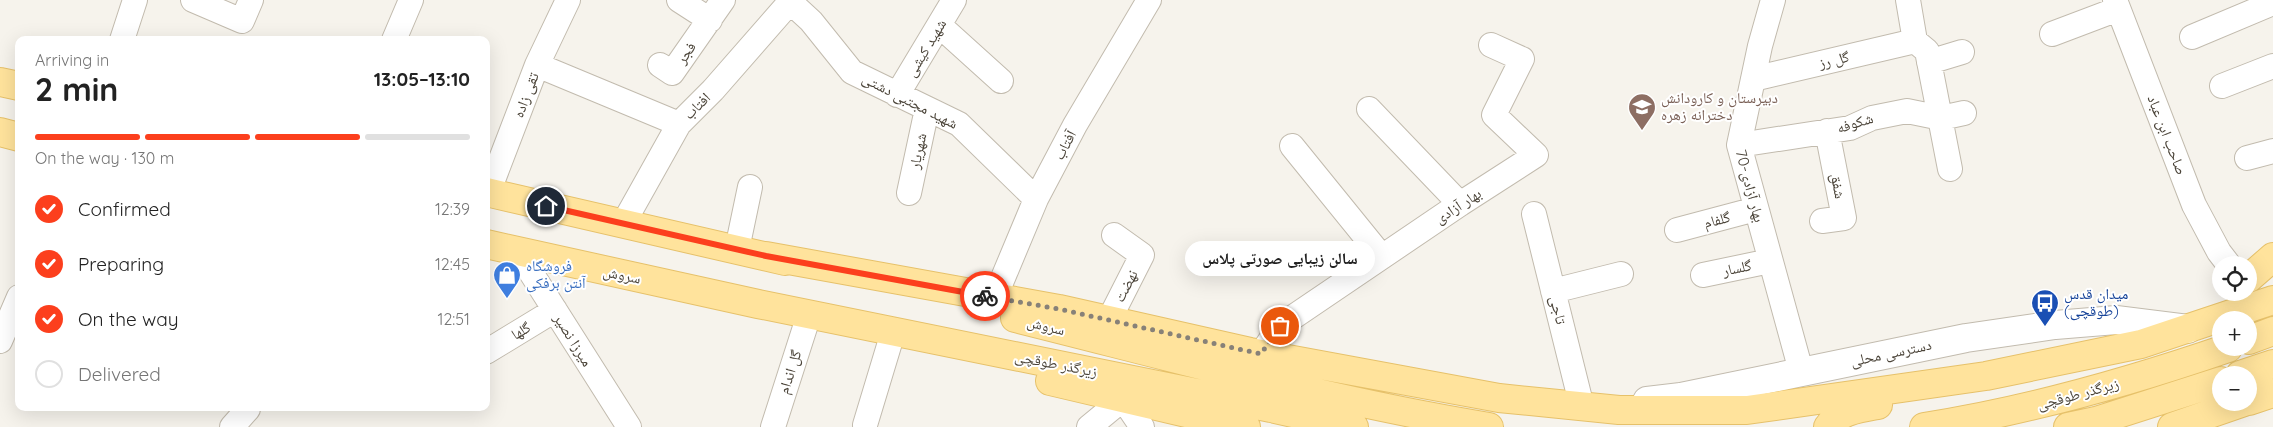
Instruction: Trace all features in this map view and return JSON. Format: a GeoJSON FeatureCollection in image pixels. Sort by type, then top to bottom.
{"type":"FeatureCollection","features":[{"type":"Feature","properties":{"kind":"main road"},"geometry":{"type":"LineString","coordinates":[[0,82],[15,85]]}},
{"type":"Feature","properties":{"kind":"main road"},"geometry":{"type":"LineString","coordinates":[[0,132],[15,136]]}},
{"type":"Feature","properties":{"kind":"main road","name":"سروش"},"geometry":{"type":"LineString","coordinates":[[490,194],[737,249],[1281,384],[1434,418],[1489,427]]}},
{"type":"Feature","properties":{"kind":"main road","name":"سروش"},"geometry":{"type":"LineString","coordinates":[[490,245],[758,304]]}},
{"type":"Feature","properties":{"kind":"main road"},"geometry":{"type":"LineString","coordinates":[[766,256],[995,297],[1261,354],[1499,398],[1619,410],[1747,410],[1986,376],[2141,344],[2273,300]]}},
{"type":"Feature","properties":{"kind":"main road"},"geometry":{"type":"LineString","coordinates":[[2257,271],[2273,257]]}},
{"type":"Feature","properties":{"kind":"main road"},"geometry":{"type":"LineString","coordinates":[[2188,329],[2221,301]]}},
{"type":"Feature","properties":{"kind":"main road"},"geometry":{"type":"LineString","coordinates":[[758,304],[1124,399],[1246,427]]}},
{"type":"Feature","properties":{"kind":"main road","name":"زیرگذر طوقچی"},"geometry":{"type":"LineString","coordinates":[[758,304],[1272,408],[1354,427]]}},
{"type":"Feature","properties":{"kind":"main road"},"geometry":{"type":"LineString","coordinates":[[2257,337],[2273,332]]}},
{"type":"Feature","properties":{"kind":"main road","name":"زیرگذر طوقچی"},"geometry":{"type":"LineString","coordinates":[[1924,427],[1983,418],[2089,392],[2212,353]]}},
{"type":"Feature","properties":{"kind":"main road"},"geometry":{"type":"LineString","coordinates":[[2257,369],[2273,364]]}},
{"type":"Feature","properties":{"kind":"main road"},"geometry":{"type":"LineString","coordinates":[[1828,427],[1832,421],[1854,409],[1920,398],[1986,376]]}},
{"type":"Feature","properties":{"kind":"main road","name":"زیرگذر طوقچی"},"geometry":{"type":"LineString","coordinates":[[2068,427],[2096,421],[2212,384]]}},
{"type":"Feature","properties":{"kind":"main road"},"geometry":{"type":"LineString","coordinates":[[2257,398],[2273,393]]}},
{"type":"Feature","properties":{"kind":"main road"},"geometry":{"type":"LineString","coordinates":[[1747,410],[1770,417],[1783,427]]}},
{"type":"Feature","properties":{"kind":"main road"},"geometry":{"type":"LineString","coordinates":[[2172,427],[2218,411]]}},
{"type":"Feature","properties":{"kind":"street"},"geometry":{"type":"LineString","coordinates":[[123,36],[135,0]]}},
{"type":"Feature","properties":{"kind":"street"},"geometry":{"type":"LineString","coordinates":[[208,3],[242,22],[250,0]]}},
{"type":"Feature","properties":{"kind":"street"},"geometry":{"type":"LineString","coordinates":[[396,36],[411,0]]}},
{"type":"Feature","properties":{"kind":"street","name":"تقی زاده"},"geometry":{"type":"LineString","coordinates":[[490,185],[537,65],[568,0]]}},
{"type":"Feature","properties":{"kind":"street"},"geometry":{"type":"LineString","coordinates":[[679,0],[710,20]]}},
{"type":"Feature","properties":{"kind":"street","name":"فجر"},"geometry":{"type":"LineString","coordinates":[[660,65],[672,73],[723,0]]}},
{"type":"Feature","properties":{"kind":"street","name":"شهید کیشی"},"geometry":{"type":"LineString","coordinates":[[897,95],[954,0]]}},
{"type":"Feature","properties":{"kind":"street","name":"آفتاب"},"geometry":{"type":"LineString","coordinates":[[995,297],[1036,199],[1075,125],[1149,0]]}},
{"type":"Feature","properties":{"kind":"street","name":"70-بهار آزادی"},"geometry":{"type":"LineString","coordinates":[[1773,0],[1760,46],[1739,145],[1802,371]]}},
{"type":"Feature","properties":{"kind":"street"},"geometry":{"type":"LineString","coordinates":[[1908,0],[1915,41],[1927,51],[1929,62],[1953,116],[1950,169]]}},
{"type":"Feature","properties":{"kind":"street","name":"شهید مجتبی دشتی"},"geometry":{"type":"LineString","coordinates":[[789,1],[811,21],[852,72],[959,124],[1036,199]]}},
{"type":"Feature","properties":{"kind":"street","name":"افتاب"},"geometry":{"type":"LineString","coordinates":[[624,224],[679,124],[713,90],[789,1]]}},
{"type":"Feature","properties":{"kind":"street"},"geometry":{"type":"LineString","coordinates":[[2192,37],[2273,3]]}},
{"type":"Feature","properties":{"kind":"street"},"geometry":{"type":"LineString","coordinates":[[2052,34],[2117,5]]}},
{"type":"Feature","properties":{"kind":"street","name":"صاحب ابن عباد"},"geometry":{"type":"LineString","coordinates":[[2117,5],[2194,205],[2222,256]]}},
{"type":"Feature","properties":{"kind":"street"},"geometry":{"type":"LineString","coordinates":[[939,25],[1001,81]]}},
{"type":"Feature","properties":{"kind":"street","name":"گل رز"},"geometry":{"type":"LineString","coordinates":[[1753,79],[1915,41]]}},
{"type":"Feature","properties":{"kind":"street","name":"بهار آزادی"},"geometry":{"type":"LineString","coordinates":[[1261,354],[1280,326],[1536,155],[1494,114],[1522,59],[1491,46]]}},
{"type":"Feature","properties":{"kind":"street"},"geometry":{"type":"LineString","coordinates":[[1929,62],[1962,52]]}},
{"type":"Feature","properties":{"kind":"street"},"geometry":{"type":"LineString","coordinates":[[537,65],[679,124]]}},
{"type":"Feature","properties":{"kind":"street"},"geometry":{"type":"LineString","coordinates":[[2222,86],[2273,66]]}},
{"type":"Feature","properties":{"kind":"street","name":"شهریار"},"geometry":{"type":"LineString","coordinates":[[909,193],[927,109]]}},
{"type":"Feature","properties":{"kind":"street"},"geometry":{"type":"LineString","coordinates":[[1369,109],[1460,204]]}},
{"type":"Feature","properties":{"kind":"street","name":"شکوفه"},"geometry":{"type":"LineString","coordinates":[[1739,145],[1850,128],[1872,118],[1907,110],[1953,116]]}},
{"type":"Feature","properties":{"kind":"street","name":"شفق"},"geometry":{"type":"LineString","coordinates":[[1822,221],[1844,218],[1827,131]]}},
{"type":"Feature","properties":{"kind":"street"},"geometry":{"type":"LineString","coordinates":[[1292,146],[1382,257]]}},
{"type":"Feature","properties":{"kind":"street"},"geometry":{"type":"LineString","coordinates":[[2247,158],[2273,151]]}},
{"type":"Feature","properties":{"kind":"street"},"geometry":{"type":"LineString","coordinates":[[737,249],[750,187]]}},
{"type":"Feature","properties":{"kind":"street","name":"گلفام"},"geometry":{"type":"LineString","coordinates":[[1677,230],[1756,209]]}},
{"type":"Feature","properties":{"kind":"street","name":"تاجی"},"geometry":{"type":"LineString","coordinates":[[1534,214],[1553,290],[1589,407]]}},
{"type":"Feature","properties":{"kind":"street","name":"نهضت"},"geometry":{"type":"LineString","coordinates":[[1109,320],[1142,255],[1114,235]]}},
{"type":"Feature","properties":{"kind":"street","name":"میرزا نصیر"},"geometry":{"type":"LineString","coordinates":[[518,252],[629,427]]}},
{"type":"Feature","properties":{"kind":"street","name":"گلسار"},"geometry":{"type":"LineString","coordinates":[[1703,275],[1770,261]]}},
{"type":"Feature","properties":{"kind":"street"},"geometry":{"type":"LineString","coordinates":[[1553,290],[1621,274]]}},
{"type":"Feature","properties":{"kind":"street"},"geometry":{"type":"LineString","coordinates":[[0,287],[15,294]]}},
{"type":"Feature","properties":{"kind":"street"},"geometry":{"type":"LineString","coordinates":[[0,341],[15,305]]}},
{"type":"Feature","properties":{"kind":"street","name":"گلها"},"geometry":{"type":"LineString","coordinates":[[490,350],[555,310]]}},
{"type":"Feature","properties":{"kind":"street","name":"گل اندام"},"geometry":{"type":"LineString","coordinates":[[773,427],[808,318]]}},
{"type":"Feature","properties":{"kind":"street","name":"دسترسی محلی"},"geometry":{"type":"LineString","coordinates":[[1589,407],[1681,397],[1966,338],[2055,325],[2116,320],[2188,329]]}},
{"type":"Feature","properties":{"kind":"street"},"geometry":{"type":"LineString","coordinates":[[865,425],[891,339]]}},
{"type":"Feature","properties":{"kind":"street"},"geometry":{"type":"LineString","coordinates":[[1089,427],[1124,399],[1142,427]]}},
{"type":"Feature","properties":{"kind":"street"},"geometry":{"type":"LineString","coordinates":[[232,427],[246,411]]}},
{"type":"Feature","properties":{"kind":"way so far"},"geometry":{"type":"LineString","coordinates":[[985,296],[1059,309],[1261,354],[1280,326]]}},
{"type":"Feature","properties":{"kind":"place","name":"دبیرستان و کارودانش دخترانه زهره"},"geometry":{"type":"Point","coordinates":[1642,131]}},
{"type":"Feature","properties":{"kind":"place","name":"فروشگاه آنتن برفکی"},"geometry":{"type":"Point","coordinates":[507,299]}},
{"type":"Feature","properties":{"kind":"place","name":"سالن زیبایی صورتی پلاس"},"geometry":{"type":"Point","coordinates":[1280,326]}},
{"type":"Feature","properties":{"kind":"place","name":"میدان قدس (طوقچی)"},"geometry":{"type":"Point","coordinates":[2045,327]}},
{"type":"Feature","properties":{"kind":"route"},"geometry":{"type":"LineString","coordinates":[[546,206],[766,256],[985,296]]}}]}
